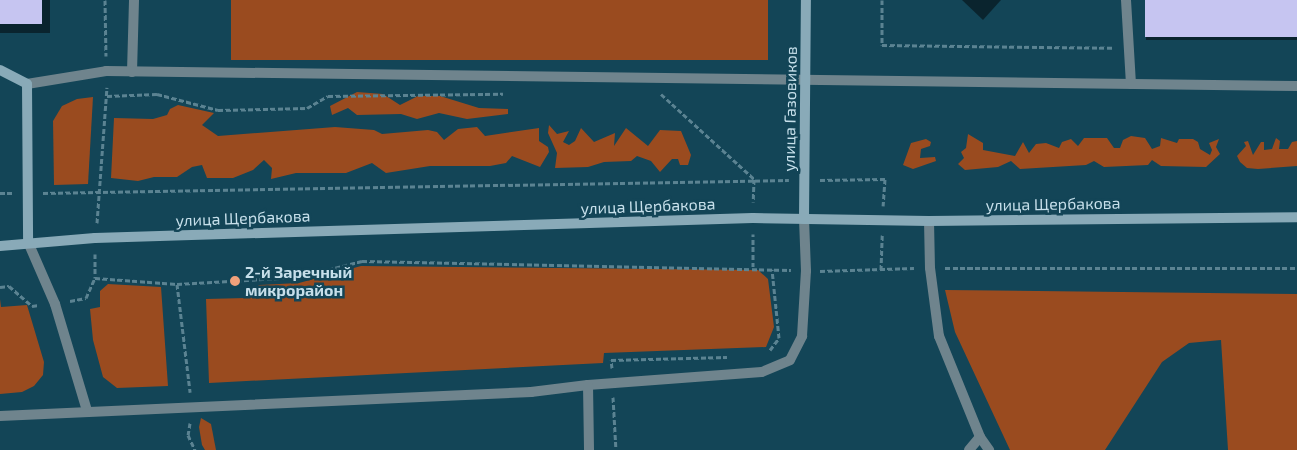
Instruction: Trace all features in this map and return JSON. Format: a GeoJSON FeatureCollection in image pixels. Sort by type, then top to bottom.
{"type":"FeatureCollection","features":[{"type":"Feature","properties":{"kind":"main road","name":"улица Газовиков"},"geometry":{"type":"LineString","coordinates":[[804,219],[806,0]]}},
{"type":"Feature","properties":{"kind":"main road"},"geometry":{"type":"LineString","coordinates":[[0,70],[27,84],[28,242]]}},
{"type":"Feature","properties":{"kind":"main road","name":"улица Щербакова"},"geometry":{"type":"LineString","coordinates":[[0,246],[28,242],[95,238],[753,218],[928,221],[1297,217]]}},
{"type":"Feature","properties":{"kind":"lane"},"geometry":{"type":"LineString","coordinates":[[132,72],[134,0]]}},
{"type":"Feature","properties":{"kind":"lane"},"geometry":{"type":"LineString","coordinates":[[1126,0],[1131,84]]}},
{"type":"Feature","properties":{"kind":"lane"},"geometry":{"type":"LineString","coordinates":[[27,84],[106,71],[1297,86]]}},
{"type":"Feature","properties":{"kind":"lane"},"geometry":{"type":"LineString","coordinates":[[0,416],[531,392],[588,385],[762,372],[790,360],[802,336],[806,271],[804,219]]}},
{"type":"Feature","properties":{"kind":"lane"},"geometry":{"type":"LineString","coordinates":[[928,221],[930,268],[939,336],[980,437],[989,450]]}},
{"type":"Feature","properties":{"kind":"lane"},"geometry":{"type":"LineString","coordinates":[[28,242],[55,304],[87,411]]}},
{"type":"Feature","properties":{"kind":"lane"},"geometry":{"type":"LineString","coordinates":[[588,385],[589,450]]}},
{"type":"Feature","properties":{"kind":"lane"},"geometry":{"type":"LineString","coordinates":[[969,450],[980,437]]}},
{"type":"Feature","properties":{"kind":"path"},"geometry":{"type":"LineString","coordinates":[[0,287],[9,286],[32,306],[55,304],[86,298],[95,278],[95,238],[107,96],[105,0]]}},
{"type":"Feature","properties":{"kind":"path"},"geometry":{"type":"LineString","coordinates":[[882,0],[882,45],[1128,48]]}},
{"type":"Feature","properties":{"kind":"path"},"geometry":{"type":"LineString","coordinates":[[659,92],[754,179],[753,267]]}},
{"type":"Feature","properties":{"kind":"path"},"geometry":{"type":"LineString","coordinates":[[107,96],[157,94],[218,110],[307,108],[328,96],[513,94]]}},
{"type":"Feature","properties":{"kind":"path"},"geometry":{"type":"LineString","coordinates":[[0,193],[100,194],[754,179],[804,181],[885,180],[881,270]]}},
{"type":"Feature","properties":{"kind":"path"},"geometry":{"type":"LineString","coordinates":[[95,278],[177,284],[298,277],[362,261],[753,267],[806,271],[930,268],[1297,268]]}},
{"type":"Feature","properties":{"kind":"path"},"geometry":{"type":"LineString","coordinates":[[767,355],[779,338],[772,269]]}},
{"type":"Feature","properties":{"kind":"path"},"geometry":{"type":"LineString","coordinates":[[177,284],[191,407],[188,435],[195,450]]}},
{"type":"Feature","properties":{"kind":"path"},"geometry":{"type":"LineString","coordinates":[[616,450],[612,360],[738,356]]}},
{"type":"Feature","properties":{"kind":"shaded area"},"geometry":{"type":"Polygon","coordinates":[[[231,0],[768,0],[768,60],[231,60],[231,0]]]}},
{"type":"Feature","properties":{"kind":"shaded area"},"geometry":{"type":"Polygon","coordinates":[[[357,92],[383,94],[400,105],[418,96],[440,96],[479,108],[508,109],[508,114],[467,119],[439,113],[417,119],[401,114],[357,115],[348,108],[332,115],[330,106],[357,92]]]}},
{"type":"Feature","properties":{"kind":"shaded area"},"geometry":{"type":"Polygon","coordinates":[[[93,97],[88,184],[54,185],[53,121],[62,106],[77,99],[93,97]]]}},
{"type":"Feature","properties":{"kind":"shaded area"},"geometry":{"type":"Polygon","coordinates":[[[178,105],[214,113],[202,125],[218,136],[335,127],[374,130],[382,134],[428,130],[437,132],[444,140],[458,129],[477,127],[485,136],[539,128],[539,141],[548,147],[549,152],[540,167],[512,156],[506,163],[490,166],[430,166],[386,173],[372,163],[346,173],[296,173],[271,179],[272,168],[264,160],[253,170],[233,178],[207,178],[202,165],[192,167],[177,177],[154,177],[138,181],[111,178],[114,118],[153,119],[167,115],[170,109],[178,105]]]}},
{"type":"Feature","properties":{"kind":"shaded area"},"geometry":{"type":"Polygon","coordinates":[[[549,125],[557,134],[569,131],[563,142],[569,145],[575,141],[581,128],[594,142],[615,133],[614,146],[626,128],[648,146],[660,130],[681,131],[691,155],[688,165],[680,165],[678,159],[672,159],[660,172],[651,161],[637,156],[631,161],[604,162],[588,167],[555,168],[557,153],[548,133],[549,125]]]}},
{"type":"Feature","properties":{"kind":"shaded area"},"geometry":{"type":"Polygon","coordinates":[[[968,134],[983,143],[983,150],[1015,156],[1023,142],[1029,153],[1036,144],[1046,143],[1059,148],[1062,142],[1071,139],[1078,146],[1084,138],[1107,138],[1114,148],[1120,148],[1123,140],[1131,136],[1145,138],[1152,149],[1160,146],[1161,138],[1177,143],[1179,139],[1193,139],[1198,142],[1200,149],[1210,155],[1212,150],[1209,143],[1219,139],[1216,147],[1220,154],[1206,167],[1161,166],[1152,160],[1148,165],[1104,167],[1094,161],[1086,165],[1020,169],[1011,161],[998,167],[965,170],[958,164],[964,158],[961,152],[966,148],[968,134]]]}},
{"type":"Feature","properties":{"kind":"shaded area"},"geometry":{"type":"Polygon","coordinates":[[[1276,138],[1280,141],[1279,149],[1288,149],[1292,142],[1297,141],[1297,166],[1258,169],[1247,168],[1240,162],[1237,156],[1246,146],[1244,142],[1248,141],[1253,155],[1261,142],[1264,142],[1264,150],[1272,149],[1276,138]]]}},
{"type":"Feature","properties":{"kind":"shaded area"},"geometry":{"type":"Polygon","coordinates":[[[926,139],[931,142],[930,146],[921,149],[920,158],[935,157],[936,161],[913,169],[903,165],[911,143],[926,139]]]}},
{"type":"Feature","properties":{"kind":"shaded area"},"geometry":{"type":"Polygon","coordinates":[[[361,266],[758,270],[768,279],[774,327],[766,347],[604,353],[603,363],[209,383],[206,299],[246,298],[259,285],[299,283],[361,266]]]}},
{"type":"Feature","properties":{"kind":"shaded area"},"geometry":{"type":"Polygon","coordinates":[[[108,284],[161,287],[168,386],[117,388],[103,377],[93,340],[90,309],[100,307],[100,291],[108,284]]]}},
{"type":"Feature","properties":{"kind":"shaded area"},"geometry":{"type":"Polygon","coordinates":[[[945,290],[1297,294],[1297,450],[1228,450],[1221,340],[1189,343],[1162,362],[1105,450],[1010,450],[955,332],[945,290]]]}},
{"type":"Feature","properties":{"kind":"shaded area"},"geometry":{"type":"Polygon","coordinates":[[[0,299],[1,307],[27,305],[44,362],[43,375],[34,386],[22,392],[0,394],[0,299]]]}},
{"type":"Feature","properties":{"kind":"shaded area"},"geometry":{"type":"Polygon","coordinates":[[[201,418],[211,424],[216,450],[205,450],[202,445],[199,427],[201,418]]]}},
{"type":"Feature","properties":{"kind":"building"},"geometry":{"type":"Polygon","coordinates":[[[0,0],[42,0],[42,24],[0,24],[0,0]]]}},
{"type":"Feature","properties":{"kind":"building"},"geometry":{"type":"Polygon","coordinates":[[[1145,0],[1297,0],[1297,37],[1145,37],[1145,0]]]}},
{"type":"Feature","properties":{"kind":"place","name":"2-й Заречный микрорайон"},"geometry":{"type":"Point","coordinates":[235,281]}}]}
